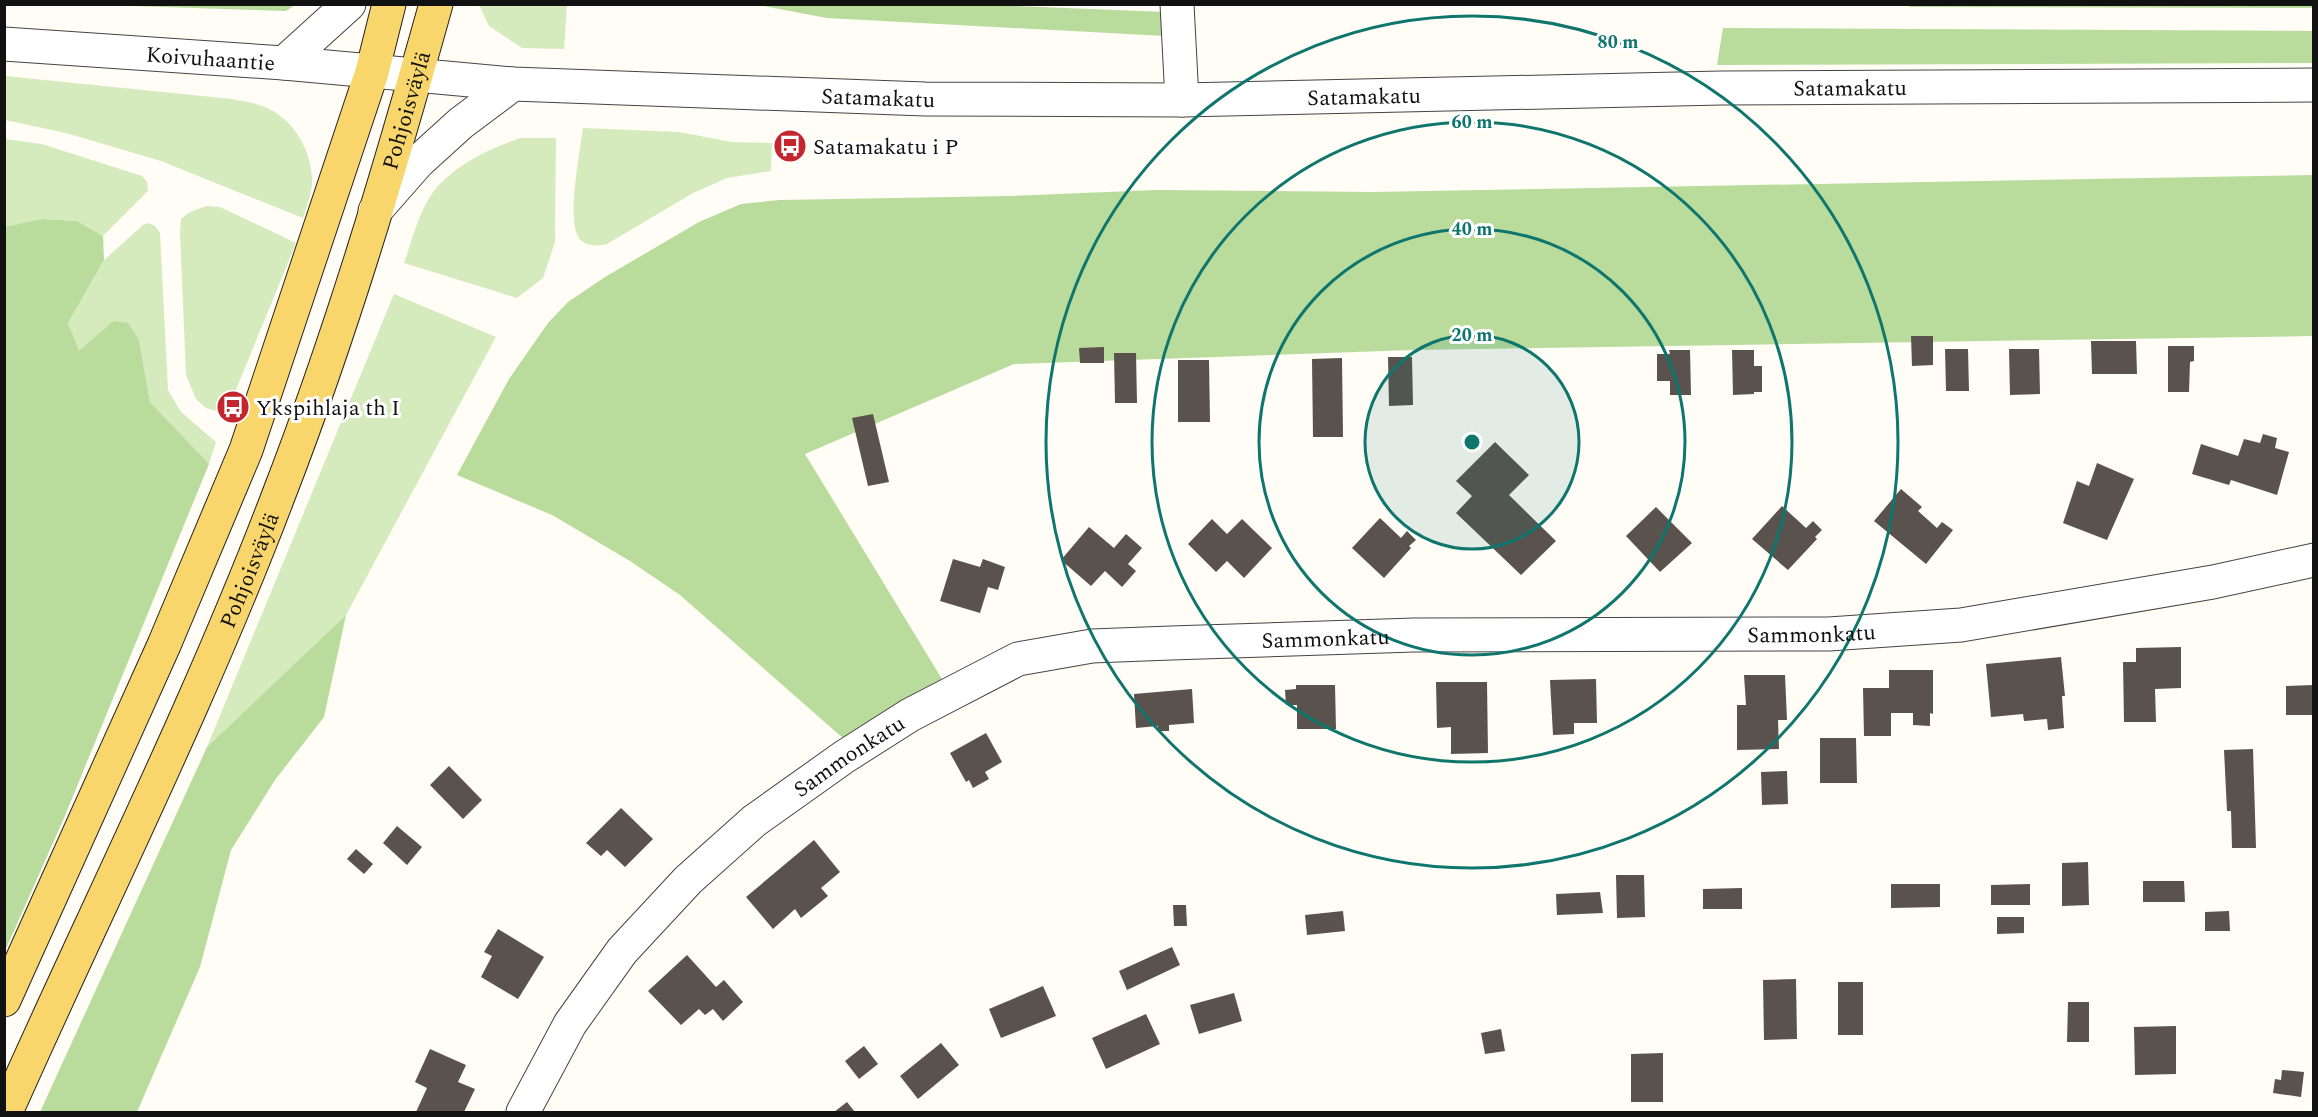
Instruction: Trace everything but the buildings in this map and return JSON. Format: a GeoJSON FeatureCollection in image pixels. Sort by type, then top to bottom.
{"type":"FeatureCollection","features":[{"type":"Feature","properties":{"kind":"main road","name":"Pohjoisväylä"},"geometry":{"type":"LineString","coordinates":[[4,1000],[164,645],[246,450],[372,72],[389,4]]}},
{"type":"Feature","properties":{"kind":"main road","name":"Pohjoisväylä"},"geometry":{"type":"LineString","coordinates":[[6,1113],[200,689],[279,494],[334,340],[395,153],[436,4]]}},
{"type":"Feature","properties":{"kind":"street"},"geometry":{"type":"LineString","coordinates":[[284,63],[349,4]]}},
{"type":"Feature","properties":{"kind":"street"},"geometry":{"type":"LineString","coordinates":[[1178,4],[1182,100]]}},
{"type":"Feature","properties":{"kind":"street","name":"Koivuhaantie"},"geometry":{"type":"LineString","coordinates":[[4,44],[284,63],[416,76]]}},
{"type":"Feature","properties":{"kind":"street","name":"Satamakatu"},"geometry":{"type":"LineString","coordinates":[[416,76],[513,84],[925,99],[1182,100],[1709,88],[2313,85]]}},
{"type":"Feature","properties":{"kind":"street"},"geometry":{"type":"LineString","coordinates":[[375,211],[418,162],[461,123],[513,84]]}},
{"type":"Feature","properties":{"kind":"street","name":"Sammonkatu"},"geometry":{"type":"LineString","coordinates":[[523,1113],[570,1024],[622,951],[688,880],[754,821],[844,757],[910,715],[1017,659],[1092,646],[1216,641],[1414,635],[1829,634],[1961,625],[2202,584],[2313,560]]}},
{"type":"Feature","properties":{"kind":"green space"},"geometry":{"type":"Polygon","coordinates":[[[295,4],[286,11],[100,5],[295,4]]]}},
{"type":"Feature","properties":{"kind":"green space"},"geometry":{"type":"Polygon","coordinates":[[[966,4],[1164,12],[1165,36],[827,18],[758,5],[966,4]]]}},
{"type":"Feature","properties":{"kind":"green space"},"geometry":{"type":"Polygon","coordinates":[[[2313,4],[2314,8],[1909,7],[1910,5],[2313,4]]]}},
{"type":"Feature","properties":{"kind":"green space"},"geometry":{"type":"Polygon","coordinates":[[[479,5],[567,5],[564,49],[522,48],[489,26],[479,5]]]}},
{"type":"Feature","properties":{"kind":"green space"},"geometry":{"type":"Polygon","coordinates":[[[1723,28],[2313,31],[2313,63],[1717,65],[1723,28]]]}},
{"type":"Feature","properties":{"kind":"green space"},"geometry":{"type":"Polygon","coordinates":[[[5,76],[232,99],[270,109],[289,124],[303,143],[307,154],[312,182],[303,218],[161,161],[66,133],[5,120],[5,76]]]}},
{"type":"Feature","properties":{"kind":"green space"},"geometry":{"type":"Polygon","coordinates":[[[583,128],[679,132],[732,142],[772,143],[771,171],[727,178],[693,193],[607,244],[591,245],[580,240],[575,227],[574,214],[575,184],[583,128]]]}},
{"type":"Feature","properties":{"kind":"green space"},"geometry":{"type":"Polygon","coordinates":[[[520,138],[556,138],[555,242],[543,278],[517,298],[404,263],[421,213],[437,187],[455,170],[475,157],[520,138]]]}},
{"type":"Feature","properties":{"kind":"green space"},"geometry":{"type":"Polygon","coordinates":[[[5,139],[42,144],[142,176],[147,182],[148,191],[103,236],[77,221],[42,219],[5,228],[5,139]]]}},
{"type":"Feature","properties":{"kind":"green space"},"geometry":{"type":"Polygon","coordinates":[[[2313,175],[2313,336],[1413,350],[1014,364],[805,454],[942,679],[845,740],[680,595],[630,561],[552,515],[457,475],[509,379],[548,323],[568,302],[605,277],[699,222],[741,204],[780,200],[1009,196],[1156,190],[1371,192],[2313,175]]]}},
{"type":"Feature","properties":{"kind":"green space"},"geometry":{"type":"Polygon","coordinates":[[[206,206],[220,207],[296,243],[226,414],[206,408],[196,399],[186,375],[181,219],[190,212],[206,206]]]}},
{"type":"Feature","properties":{"kind":"green space"},"geometry":{"type":"Polygon","coordinates":[[[42,219],[77,221],[103,236],[104,260],[68,323],[79,351],[113,321],[128,323],[139,340],[150,402],[209,464],[64,818],[5,951],[5,227],[42,219]]]}},
{"type":"Feature","properties":{"kind":"green space"},"geometry":{"type":"Polygon","coordinates":[[[148,223],[155,226],[160,233],[168,390],[181,412],[216,442],[209,464],[150,402],[139,340],[113,321],[79,352],[68,323],[104,260],[148,223]]]}},
{"type":"Feature","properties":{"kind":"green space"},"geometry":{"type":"Polygon","coordinates":[[[394,294],[496,337],[346,615],[207,747],[394,294]]]}},
{"type":"Feature","properties":{"kind":"green space"},"geometry":{"type":"Polygon","coordinates":[[[346,615],[324,717],[275,780],[231,850],[200,967],[137,1112],[40,1112],[207,747],[346,615]]]}},
{"type":"Feature","properties":{"kind":"place","name":"Satamakatu i P"},"geometry":{"type":"Point","coordinates":[790,146]}},
{"type":"Feature","properties":{"kind":"place","name":"Ykspihlaja th I"},"geometry":{"type":"Point","coordinates":[233,407]}}]}
